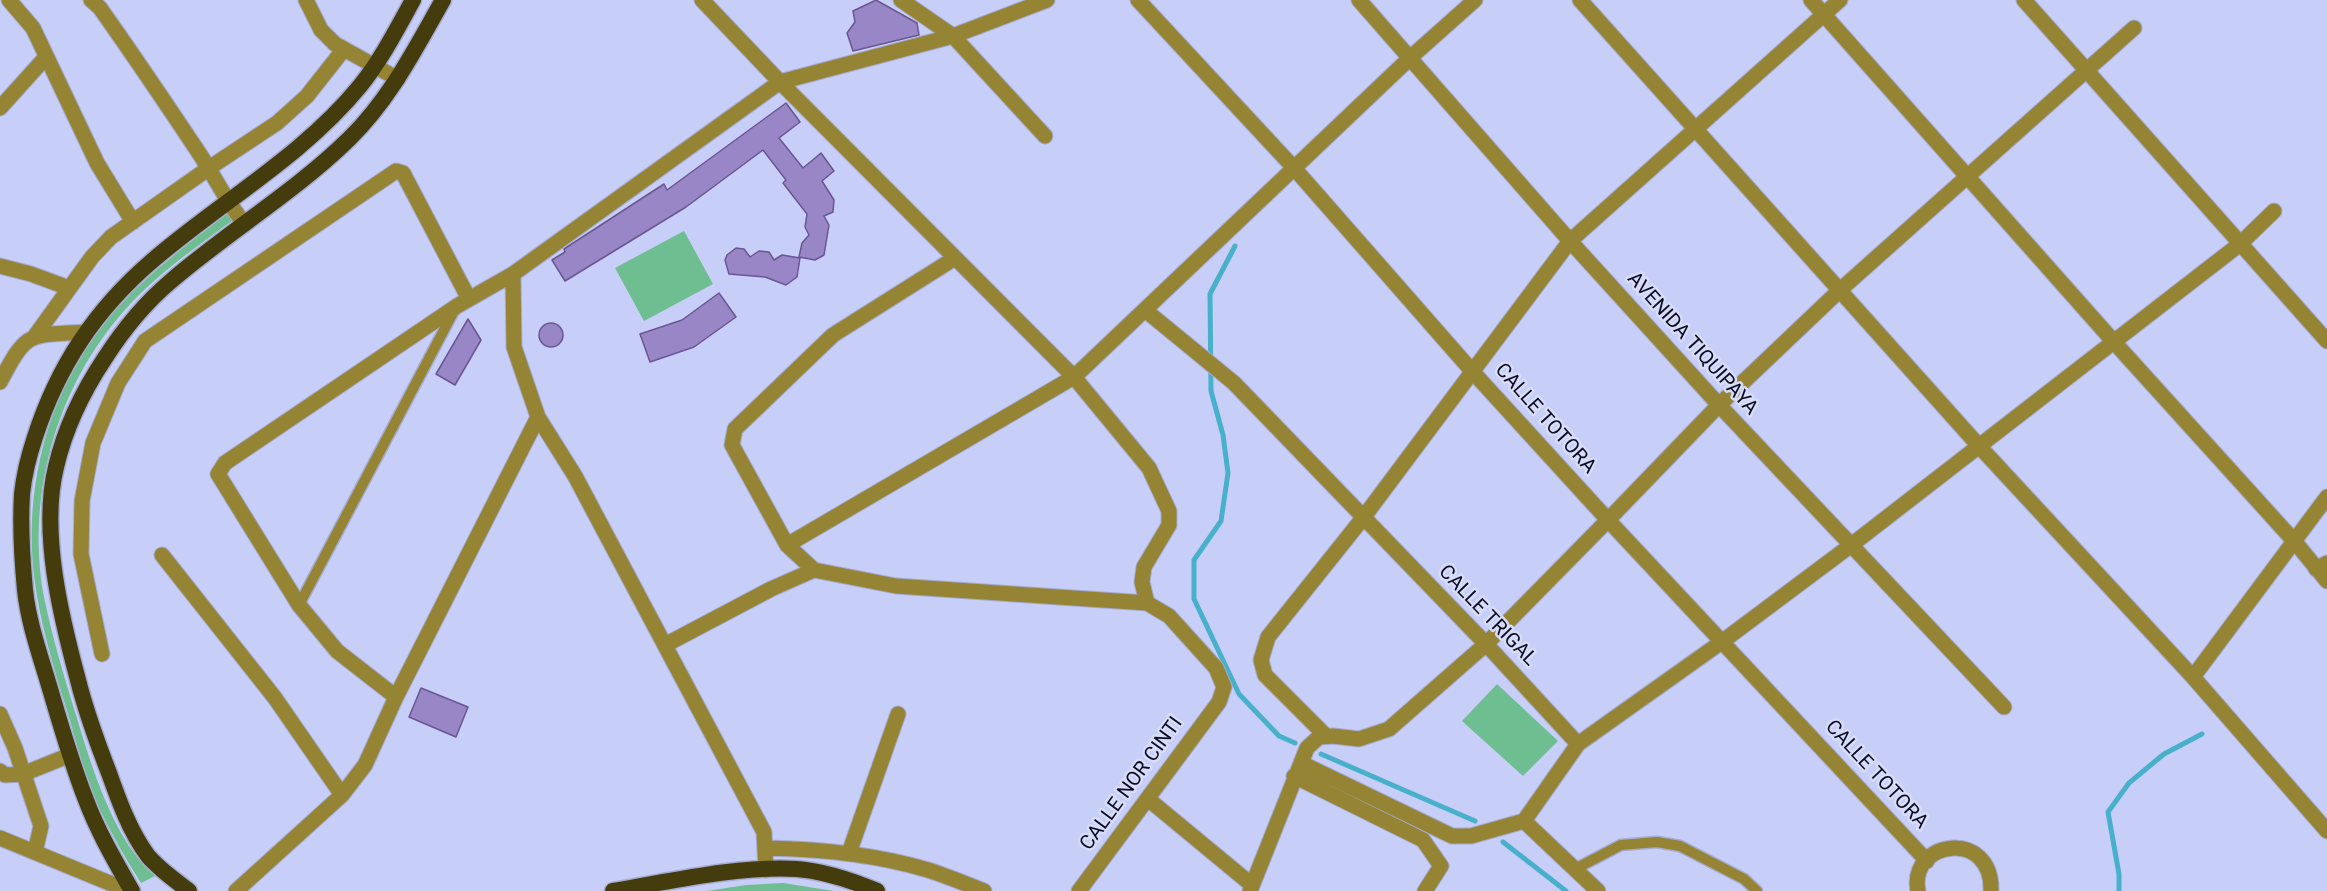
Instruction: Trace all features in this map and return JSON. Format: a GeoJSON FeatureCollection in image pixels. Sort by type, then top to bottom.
{"type":"FeatureCollection","features":[{"type":"Feature","properties":{"kind":"highway"},"geometry":{"type":"LineString","coordinates":[[130,891],[87,802],[70,755],[37,644],[25,593],[21,538],[22,492],[29,458],[43,414],[61,372],[86,332],[113,297],[152,261],[294,149],[339,109],[361,85],[414,0]]}},
{"type":"Feature","properties":{"kind":"highway"},"geometry":{"type":"LineString","coordinates":[[189,891],[159,868],[147,854],[119,801],[87,715],[57,596],[51,507],[55,469],[63,441],[93,376],[144,306],[170,282],[349,139],[373,113],[398,79],[443,0]]}},
{"type":"Feature","properties":{"kind":"highway"},"geometry":{"type":"LineString","coordinates":[[613,891],[737,871],[798,869],[854,882],[877,891]]}},
{"type":"Feature","properties":{"kind":"street"},"geometry":{"type":"LineString","coordinates":[[9,0],[33,28],[97,163],[133,222]]}},
{"type":"Feature","properties":{"kind":"street"},"geometry":{"type":"LineString","coordinates":[[306,0],[321,30],[335,44],[398,79]]}},
{"type":"Feature","properties":{"kind":"street"},"geometry":{"type":"LineString","coordinates":[[702,0],[780,82],[1074,377],[1149,468],[1169,511],[1169,525],[1144,567],[1142,582],[1147,603],[896,586],[814,570],[787,545],[732,445],[735,429],[833,335],[955,258]]}},
{"type":"Feature","properties":{"kind":"street"},"geometry":{"type":"LineString","coordinates":[[901,0],[952,36],[1045,136]]}},
{"type":"Feature","properties":{"kind":"street"},"geometry":{"type":"LineString","coordinates":[[396,697],[337,651],[299,605],[218,474],[225,463],[463,303],[513,274],[780,82],[952,36],[1047,0]]}},
{"type":"Feature","properties":{"kind":"street","name":"CALLE TOTORA"},"geometry":{"type":"LineString","coordinates":[[1138,0],[1294,168],[1472,371],[1608,520],[1927,861]]}},
{"type":"Feature","properties":{"kind":"street","name":"AVENIDA TIQUIPAYA"},"geometry":{"type":"LineString","coordinates":[[1359,0],[1570,241],[1719,405],[1850,546],[2004,706]]}},
{"type":"Feature","properties":{"kind":"street"},"geometry":{"type":"LineString","coordinates":[[787,545],[1074,377],[1411,57],[1475,0]]}},
{"type":"Feature","properties":{"kind":"street"},"geometry":{"type":"LineString","coordinates":[[1580,0],[1979,446],[2193,678],[2327,831]]}},
{"type":"Feature","properties":{"kind":"street"},"geometry":{"type":"LineString","coordinates":[[1811,0],[2114,342],[2295,542],[2321,566],[2327,581]]}},
{"type":"Feature","properties":{"kind":"street"},"geometry":{"type":"LineString","coordinates":[[1326,736],[1265,675],[1261,660],[1268,637],[1363,518],[1570,241],[1840,0]]}},
{"type":"Feature","properties":{"kind":"street"},"geometry":{"type":"LineString","coordinates":[[2024,0],[2327,341]]}},
{"type":"Feature","properties":{"kind":"street"},"geometry":{"type":"LineString","coordinates":[[100,3],[208,168],[227,202],[244,223]]}},
{"type":"Feature","properties":{"kind":"street"},"geometry":{"type":"LineString","coordinates":[[1148,799],[1251,888],[1307,748],[1319,737],[1359,739],[1389,729],[1486,644],[1719,405],[1840,290],[1968,177],[2085,69],[2134,28]]}},
{"type":"Feature","properties":{"kind":"street"},"geometry":{"type":"LineString","coordinates":[[0,382],[16,352],[25,342],[35,336],[98,250],[111,237],[208,168],[278,123],[307,96],[344,49]]}},
{"type":"Feature","properties":{"kind":"street"},"geometry":{"type":"LineString","coordinates":[[0,108],[46,57]]}},
{"type":"Feature","properties":{"kind":"street"},"geometry":{"type":"LineString","coordinates":[[102,654],[81,554],[82,501],[93,443],[118,383],[146,341],[396,171],[403,172],[463,303]]}},
{"type":"Feature","properties":{"kind":"street"},"geometry":{"type":"LineString","coordinates":[[1298,770],[1452,836],[1471,836],[1524,821],[1578,744],[1723,641],[1850,546],[2240,244],[2274,211]]}},
{"type":"Feature","properties":{"kind":"street"},"geometry":{"type":"LineString","coordinates":[[0,266],[69,288]]}},
{"type":"Feature","properties":{"kind":"street"},"geometry":{"type":"LineString","coordinates":[[513,274],[514,347],[538,417],[575,476],[764,832],[766,870]]}},
{"type":"Feature","properties":{"kind":"street","name":"CALLE TRIGAL"},"geometry":{"type":"LineString","coordinates":[[1145,309],[1234,382],[1486,644],[1578,744]]}},
{"type":"Feature","properties":{"kind":"street"},"geometry":{"type":"LineString","coordinates":[[35,336],[86,332]]}},
{"type":"Feature","properties":{"kind":"street"},"geometry":{"type":"LineString","coordinates":[[236,891],[342,795],[365,765],[396,697],[538,417]]}},
{"type":"Feature","properties":{"kind":"street"},"geometry":{"type":"LineString","coordinates":[[2193,678],[2327,497]]}},
{"type":"Feature","properties":{"kind":"street"},"geometry":{"type":"LineString","coordinates":[[162,555],[275,698],[342,795]]}},
{"type":"Feature","properties":{"kind":"street"},"geometry":{"type":"LineString","coordinates":[[665,645],[771,589],[814,570]]}},
{"type":"Feature","properties":{"kind":"street","name":"CALLE NOR CINTI"},"geometry":{"type":"LineString","coordinates":[[1079,891],[1219,702],[1224,687],[1216,668],[1169,615],[1147,603]]}},
{"type":"Feature","properties":{"kind":"street"},"geometry":{"type":"LineString","coordinates":[[0,714],[40,826],[34,852]]}},
{"type":"Feature","properties":{"kind":"street"},"geometry":{"type":"LineString","coordinates":[[849,853],[898,714]]}},
{"type":"Feature","properties":{"kind":"street"},"geometry":{"type":"LineString","coordinates":[[0,771],[4,775],[23,774],[70,755]]}},
{"type":"Feature","properties":{"kind":"street"},"geometry":{"type":"LineString","coordinates":[[1298,770],[1423,840],[1441,866],[1425,891]]}},
{"type":"Feature","properties":{"kind":"street"},"geometry":{"type":"LineString","coordinates":[[1524,821],[1598,891]]}},
{"type":"Feature","properties":{"kind":"street"},"geometry":{"type":"LineString","coordinates":[[0,838],[130,891]]}},
{"type":"Feature","properties":{"kind":"street"},"geometry":{"type":"LineString","coordinates":[[1918,891],[1919,874],[1933,854],[1957,847],[1979,856],[1987,866],[1992,878],[1992,891]]}},
{"type":"Feature","properties":{"kind":"street"},"geometry":{"type":"LineString","coordinates":[[765,848],[815,849],[849,853],[928,870],[984,891]]}},
{"type":"Feature","properties":{"kind":"lane"},"geometry":{"type":"LineString","coordinates":[[299,605],[463,303]]}},
{"type":"Feature","properties":{"kind":"lane"},"geometry":{"type":"LineString","coordinates":[[1575,869],[1620,845],[1657,842],[1680,846],[1744,879],[1757,891]]}},
{"type":"Feature","properties":{"kind":"green space"},"geometry":{"type":"Polygon","coordinates":[[[227,214],[233,220],[157,278],[134,300],[108,331],[86,364],[68,400],[54,438],[44,477],[39,557],[44,597],[51,627],[82,735],[106,802],[127,844],[155,876],[141,883],[95,799],[54,667],[39,609],[33,570],[34,497],[38,470],[52,418],[73,370],[87,347],[101,327],[134,291],[227,214]]]}},
{"type":"Feature","properties":{"kind":"green space"},"geometry":{"type":"Polygon","coordinates":[[[684,231],[713,284],[644,321],[615,268],[684,231]]]}},
{"type":"Feature","properties":{"kind":"green space"},"geometry":{"type":"Polygon","coordinates":[[[1497,684],[1558,741],[1523,776],[1462,721],[1497,684]]]}},
{"type":"Feature","properties":{"kind":"green space"},"geometry":{"type":"Polygon","coordinates":[[[783,883],[834,891],[707,891],[746,885],[783,883]]]}},
{"type":"Feature","properties":{"kind":"building"},"geometry":{"type":"Polygon","coordinates":[[[876,0],[917,23],[919,35],[853,51],[847,33],[855,22],[853,11],[876,0]]]}},
{"type":"Feature","properties":{"kind":"building"},"geometry":{"type":"Polygon","coordinates":[[[786,103],[800,122],[779,138],[803,168],[821,153],[834,171],[822,181],[834,200],[833,212],[824,216],[829,225],[824,255],[815,260],[799,257],[802,243],[809,235],[805,227],[807,214],[783,183],[786,180],[763,150],[686,207],[565,281],[552,260],[565,252],[564,249],[664,184],[667,190],[786,103]]]}},
{"type":"Feature","properties":{"kind":"building"},"geometry":{"type":"Polygon","coordinates":[[[736,248],[744,249],[750,257],[759,251],[769,252],[774,260],[782,255],[800,258],[797,277],[786,285],[765,277],[729,274],[725,260],[727,255],[736,248]]]}},
{"type":"Feature","properties":{"kind":"building"},"geometry":{"type":"Polygon","coordinates":[[[719,293],[736,317],[694,347],[650,362],[640,334],[682,320],[719,293]]]}},
{"type":"Feature","properties":{"kind":"building"},"geometry":{"type":"Polygon","coordinates":[[[468,319],[481,340],[455,385],[436,374],[468,319]]]}},
{"type":"Feature","properties":{"kind":"building"},"geometry":{"type":"Polygon","coordinates":[[[551,323],[560,326],[563,335],[560,344],[551,347],[542,344],[539,335],[542,326],[551,323]]]}},
{"type":"Feature","properties":{"kind":"building"},"geometry":{"type":"Polygon","coordinates":[[[421,688],[468,707],[456,737],[409,717],[421,688]]]}},
{"type":"Feature","properties":{"kind":"waterway"},"geometry":{"type":"LineString","coordinates":[[1235,246],[1210,294],[1211,391],[1223,435],[1228,473],[1221,521],[1194,560],[1194,599],[1239,694],[1279,736],[1295,743]]}},
{"type":"Feature","properties":{"kind":"waterway"},"geometry":{"type":"LineString","coordinates":[[2119,891],[2119,874],[2108,812],[2129,783],[2164,754],[2202,734]]}},
{"type":"Feature","properties":{"kind":"waterway"},"geometry":{"type":"LineString","coordinates":[[1321,754],[1475,821]]}},
{"type":"Feature","properties":{"kind":"waterway"},"geometry":{"type":"LineString","coordinates":[[1503,842],[1566,891]]}}]}
